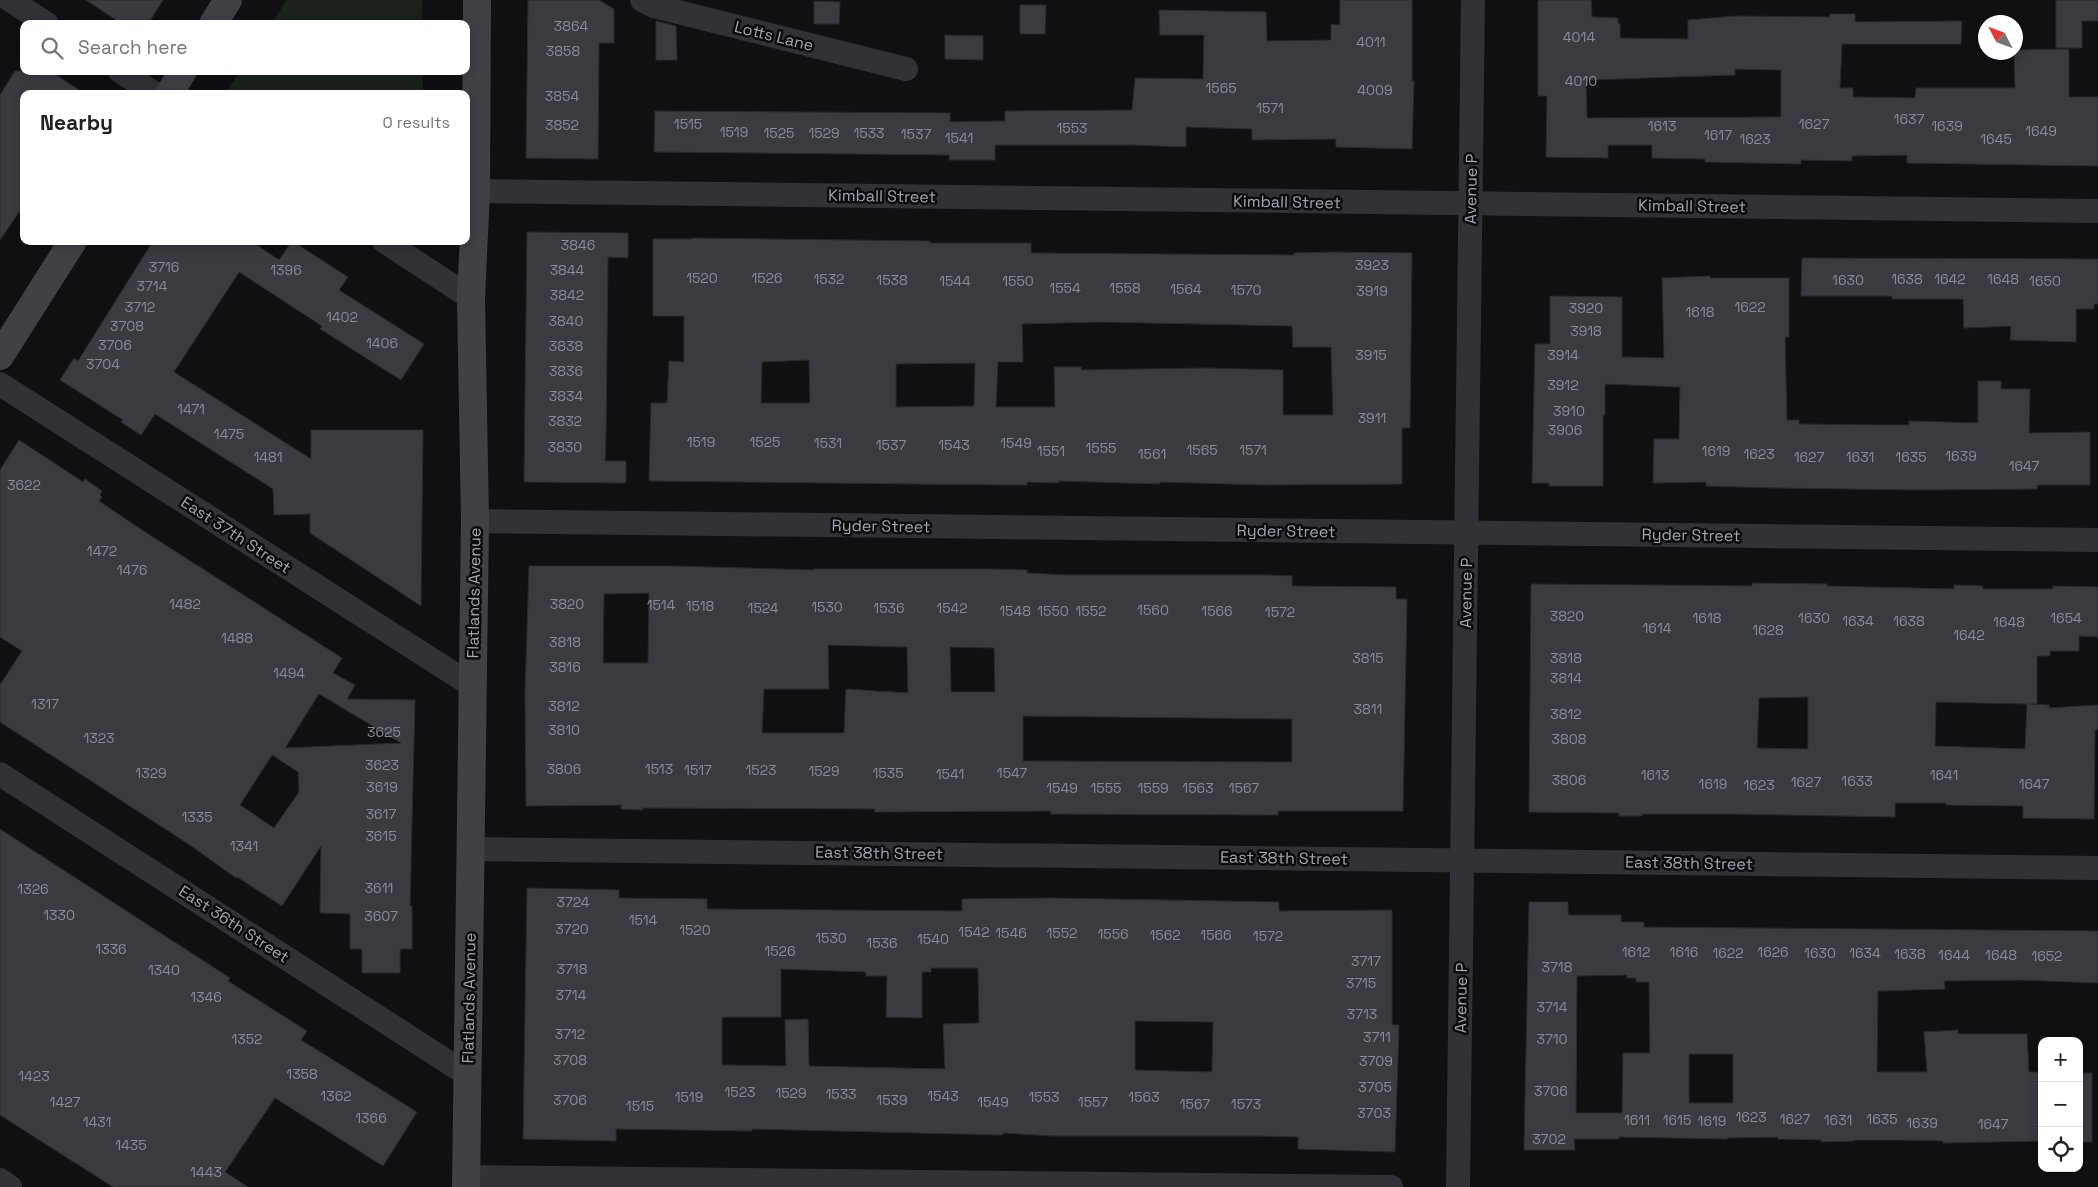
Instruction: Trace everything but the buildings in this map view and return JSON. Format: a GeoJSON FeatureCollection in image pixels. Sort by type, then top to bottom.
{"type":"FeatureCollection","features":[{"type":"Feature","properties":{"kind":"main road"},"geometry":{"type":"LineString","coordinates":[[216,20],[228,0]]}},
{"type":"Feature","properties":{"kind":"main road","name":"Flatlands Avenue"},"geometry":{"type":"LineString","coordinates":[[467,1182],[474,521],[471,298],[476,191],[477,0]]}},
{"type":"Feature","properties":{"kind":"main road"},"geometry":{"type":"LineString","coordinates":[[171,90],[181,75]]}},
{"type":"Feature","properties":{"kind":"main road"},"geometry":{"type":"LineString","coordinates":[[0,356],[70,245]]}},
{"type":"Feature","properties":{"kind":"street"},"geometry":{"type":"LineString","coordinates":[[10,0],[40,20]]}},
{"type":"Feature","properties":{"kind":"street","name":"Lotts Lane"},"geometry":{"type":"LineString","coordinates":[[642,0],[654,6],[906,69]]}},
{"type":"Feature","properties":{"kind":"street","name":"Avenue P"},"geometry":{"type":"LineString","coordinates":[[1458,1187],[1473,0]]}},
{"type":"Feature","properties":{"kind":"street"},"geometry":{"type":"LineString","coordinates":[[126,75],[149,90]]}},
{"type":"Feature","properties":{"kind":"street","name":"Kimball Street"},"geometry":{"type":"LineString","coordinates":[[476,191],[2098,211]]}},
{"type":"Feature","properties":{"kind":"street"},"geometry":{"type":"LineString","coordinates":[[390,245],[471,298]]}},
{"type":"Feature","properties":{"kind":"street","name":"East 37th Street"},"geometry":{"type":"LineString","coordinates":[[0,384],[472,686]]}},
{"type":"Feature","properties":{"kind":"street","name":"Ryder Street"},"geometry":{"type":"LineString","coordinates":[[474,521],[2098,540]]}},
{"type":"Feature","properties":{"kind":"street","name":"East 36th Street"},"geometry":{"type":"LineString","coordinates":[[0,774],[468,1074]]}},
{"type":"Feature","properties":{"kind":"street","name":"East 38th Street"},"geometry":{"type":"LineString","coordinates":[[471,849],[2098,868]]}},
{"type":"Feature","properties":{"kind":"street"},"geometry":{"type":"LineString","coordinates":[[0,1180],[10,1187]]}},
{"type":"Feature","properties":{"kind":"street"},"geometry":{"type":"LineString","coordinates":[[467,1182],[1391,1187]]}},
{"type":"Feature","properties":{"kind":"shaded area"},"geometry":{"type":"Polygon","coordinates":[[[287,0],[422,0],[422,20],[274,20],[287,0]]]}},
{"type":"Feature","properties":{"kind":"shaded area"},"geometry":{"type":"Polygon","coordinates":[[[237,75],[423,75],[423,90],[227,90],[237,75]]]}}]}
